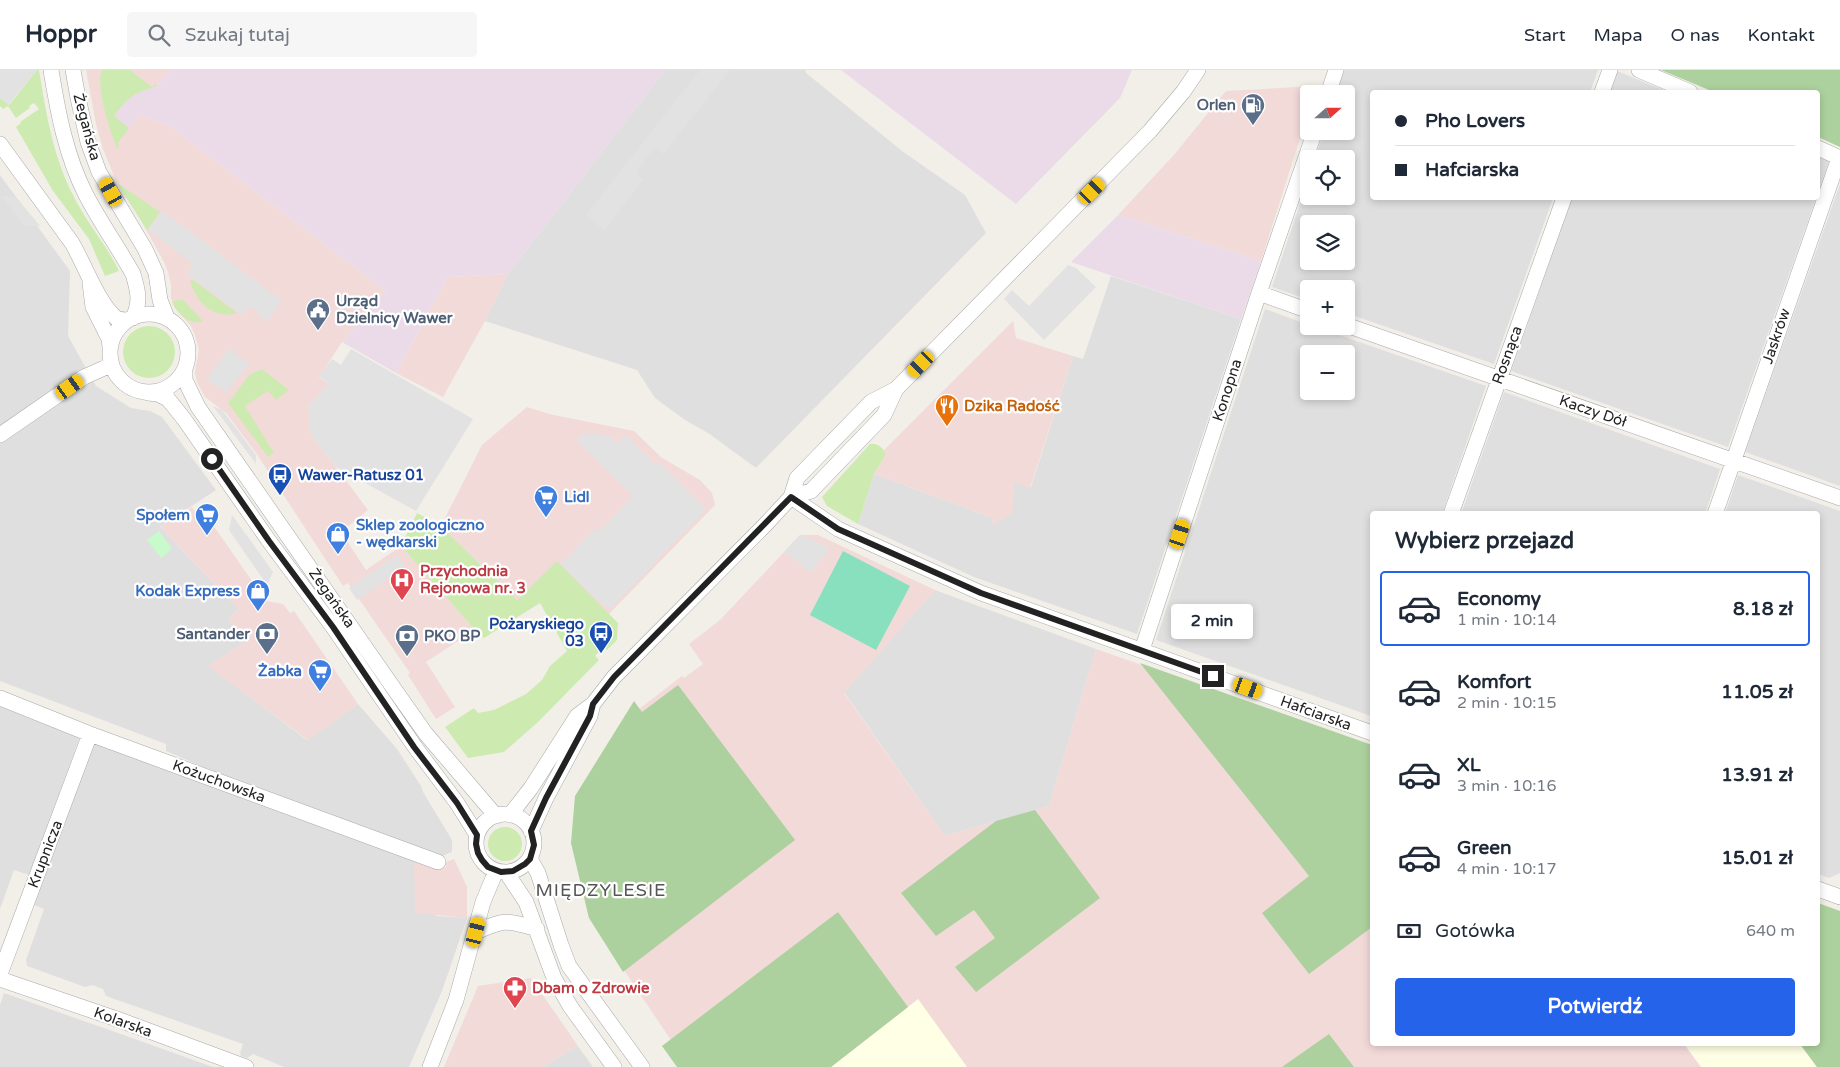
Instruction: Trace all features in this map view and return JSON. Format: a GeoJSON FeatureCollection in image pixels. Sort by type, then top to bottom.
{"type":"FeatureCollection","features":[{"type":"Feature","properties":{"kind":"street","name":"Żegańska"},"geometry":{"type":"LineString","coordinates":[[51,70],[64,141],[78,178],[86,196],[133,274],[138,306],[130,319]]}},
{"type":"Feature","properties":{"kind":"street","name":"Żegańska"},"geometry":{"type":"LineString","coordinates":[[73,70],[88,142],[99,172],[145,249],[156,273],[160,300],[167,318]]}},
{"type":"Feature","properties":{"kind":"street"},"geometry":{"type":"LineString","coordinates":[[503,816],[522,820],[531,831],[534,845],[530,859],[519,868],[501,871],[488,867],[482,860],[476,844],[477,835],[484,823],[503,816],[531,788],[577,716],[593,704],[614,677],[791,497],[797,478],[871,402],[896,389],[1150,131],[1198,70]]}},
{"type":"Feature","properties":{"kind":"street"},"geometry":{"type":"LineString","coordinates":[[1331,85],[1336,70]]}},
{"type":"Feature","properties":{"kind":"street"},"geometry":{"type":"LineString","coordinates":[[1603,90],[1610,70]]}},
{"type":"Feature","properties":{"kind":"street"},"geometry":{"type":"LineString","coordinates":[[1639,70],[1685,90]]}},
{"type":"Feature","properties":{"kind":"street","name":"Konopna"},"geometry":{"type":"LineString","coordinates":[[1142,650],[1259,293],[1313,140]]}},
{"type":"Feature","properties":{"kind":"street"},"geometry":{"type":"LineString","coordinates":[[0,144],[69,238],[81,258],[90,280],[108,309],[121,320],[144,314],[156,314],[178,325],[189,348],[188,360],[185,371],[170,387],[159,392],[135,390],[124,384],[115,374],[111,365],[109,339],[93,307],[90,280]]}},
{"type":"Feature","properties":{"kind":"street"},"geometry":{"type":"LineString","coordinates":[[1820,149],[1839,158]]}},
{"type":"Feature","properties":{"kind":"street","name":"Jaskrów"},"geometry":{"type":"LineString","coordinates":[[1715,511],[1839,158]]}},
{"type":"Feature","properties":{"kind":"street","name":"Rosnąca"},"geometry":{"type":"LineString","coordinates":[[1453,511],[1563,200]]}},
{"type":"Feature","properties":{"kind":"street"},"geometry":{"type":"LineString","coordinates":[[1259,293],[1300,308]]}},
{"type":"Feature","properties":{"kind":"street"},"geometry":{"type":"LineString","coordinates":[[110,347],[118,329],[130,319]]}},
{"type":"Feature","properties":{"kind":"street","name":"Kaczy Dół"},"geometry":{"type":"LineString","coordinates":[[1355,328],[1840,498]]}},
{"type":"Feature","properties":{"kind":"street"},"geometry":{"type":"LineString","coordinates":[[0,434],[84,376],[111,365]]}},
{"type":"Feature","properties":{"kind":"street","name":"Żegańska"},"geometry":{"type":"LineString","coordinates":[[185,371],[185,380],[198,407],[426,734],[503,816]]}},
{"type":"Feature","properties":{"kind":"street","name":"Żegańska"},"geometry":{"type":"LineString","coordinates":[[148,392],[168,399],[184,419],[269,541],[333,627],[414,747],[457,803],[477,835]]}},
{"type":"Feature","properties":{"kind":"street","name":"Hafciarska"},"geometry":{"type":"LineString","coordinates":[[791,497],[844,532],[981,593],[1370,732]]}},
{"type":"Feature","properties":{"kind":"street","name":"Kożuchowska"},"geometry":{"type":"LineString","coordinates":[[0,698],[90,734],[438,862]]}},
{"type":"Feature","properties":{"kind":"street"},"geometry":{"type":"LineString","coordinates":[[531,831],[546,798],[590,716],[593,704]]}},
{"type":"Feature","properties":{"kind":"street","name":"Krupnicza"},"geometry":{"type":"LineString","coordinates":[[0,974],[90,734]]}},
{"type":"Feature","properties":{"kind":"street"},"geometry":{"type":"LineString","coordinates":[[530,859],[538,874],[569,966],[642,1067]]}},
{"type":"Feature","properties":{"kind":"street"},"geometry":{"type":"LineString","coordinates":[[501,871],[526,902],[554,978],[570,1006],[614,1067]]}},
{"type":"Feature","properties":{"kind":"street"},"geometry":{"type":"LineString","coordinates":[[430,1067],[456,1000],[483,902],[501,871]]}},
{"type":"Feature","properties":{"kind":"street"},"geometry":{"type":"LineString","coordinates":[[1820,890],[1839,895]]}},
{"type":"Feature","properties":{"kind":"street"},"geometry":{"type":"LineString","coordinates":[[476,932],[503,921],[511,921],[537,929]]}},
{"type":"Feature","properties":{"kind":"street","name":"Kolarska"},"geometry":{"type":"LineString","coordinates":[[0,979],[117,1019],[246,1067]]}},
{"type":"Feature","properties":{"kind":"shaded area"},"geometry":{"type":"Polygon","coordinates":[[[0,70],[37,70],[8,105],[0,98],[0,70]]]}},
{"type":"Feature","properties":{"kind":"shaded area"},"geometry":{"type":"Polygon","coordinates":[[[86,70],[171,70],[157,86],[139,115],[168,125],[386,291],[342,342],[319,377],[329,384],[308,406],[310,431],[368,510],[341,532],[366,570],[401,546],[475,630],[426,662],[455,707],[436,719],[408,675],[410,673],[348,583],[343,586],[256,453],[226,413],[205,397],[197,382],[195,372],[199,350],[195,335],[191,326],[175,308],[171,298],[168,272],[163,260],[117,183],[103,149],[96,124],[86,70]]]}},
{"type":"Feature","properties":{"kind":"shaded area"},"geometry":{"type":"Polygon","coordinates":[[[171,70],[665,70],[508,274],[448,277],[396,373],[342,342],[386,291],[168,125],[139,115],[129,128],[114,116],[127,100],[135,94],[157,86],[171,70]]]}},
{"type":"Feature","properties":{"kind":"shaded area"},"geometry":{"type":"Polygon","coordinates":[[[665,70],[805,70],[806,73],[902,151],[965,195],[986,233],[756,468],[655,398],[637,370],[485,321],[508,274],[665,70]]]}},
{"type":"Feature","properties":{"kind":"shaded area"},"geometry":{"type":"Polygon","coordinates":[[[700,70],[730,70],[663,154],[656,148],[653,149],[636,173],[643,180],[604,230],[586,215],[700,70]]]}},
{"type":"Feature","properties":{"kind":"shaded area"},"geometry":{"type":"Polygon","coordinates":[[[841,70],[1132,70],[1120,98],[1016,204],[841,70]]]}},
{"type":"Feature","properties":{"kind":"shaded area"},"geometry":{"type":"Polygon","coordinates":[[[1344,70],[1598,70],[1591,90],[1370,90],[1370,200],[1552,200],[1494,364],[1355,316],[1355,280],[1300,280],[1300,297],[1272,287],[1300,204],[1355,205],[1355,150],[1318,150],[1321,140],[1355,140],[1355,85],[1339,85],[1344,70]]]}},
{"type":"Feature","properties":{"kind":"shaded area"},"geometry":{"type":"Polygon","coordinates":[[[1617,71],[1663,90],[1610,90],[1617,71]]]}},
{"type":"Feature","properties":{"kind":"shaded area"},"geometry":{"type":"Polygon","coordinates":[[[1300,87],[1300,138],[1261,261],[1118,215],[1173,156],[1226,91],[1300,87]]]}},
{"type":"Feature","properties":{"kind":"shaded area"},"geometry":{"type":"Polygon","coordinates":[[[1820,157],[1829,161],[1820,187],[1820,157]]]}},
{"type":"Feature","properties":{"kind":"shaded area"},"geometry":{"type":"Polygon","coordinates":[[[0,175],[70,271],[68,336],[96,386],[131,408],[150,411],[162,417],[216,490],[160,527],[239,609],[229,619],[244,643],[209,666],[307,740],[358,704],[397,749],[421,786],[452,840],[452,852],[439,857],[222,775],[166,751],[166,744],[0,681],[0,175]]]}},
{"type":"Feature","properties":{"kind":"shaded area"},"geometry":{"type":"Polygon","coordinates":[[[1840,184],[1840,486],[1745,452],[1840,184]]]}},
{"type":"Feature","properties":{"kind":"shaded area"},"geometry":{"type":"Polygon","coordinates":[[[1,196],[17,198],[40,226],[25,226],[1,196]]]}},
{"type":"Feature","properties":{"kind":"shaded area"},"geometry":{"type":"Polygon","coordinates":[[[1571,200],[1815,200],[1728,447],[1511,371],[1571,200]]]}},
{"type":"Feature","properties":{"kind":"shaded area"},"geometry":{"type":"Polygon","coordinates":[[[163,211],[282,301],[266,322],[252,307],[248,307],[242,315],[187,274],[193,264],[148,229],[163,211]]]}},
{"type":"Feature","properties":{"kind":"shaded area"},"geometry":{"type":"Polygon","coordinates":[[[1118,215],[1261,261],[1241,319],[1071,262],[1118,215]]]}},
{"type":"Feature","properties":{"kind":"shaded area"},"geometry":{"type":"Polygon","coordinates":[[[1068,265],[1076,268],[1096,287],[1044,340],[1004,299],[1012,290],[1029,306],[1068,265]]]}},
{"type":"Feature","properties":{"kind":"shaded area"},"geometry":{"type":"Polygon","coordinates":[[[508,274],[485,321],[443,397],[396,373],[448,277],[508,274]]]}},
{"type":"Feature","properties":{"kind":"shaded area"},"geometry":{"type":"Polygon","coordinates":[[[1111,276],[1241,319],[1137,634],[974,577],[858,524],[874,474],[993,518],[992,525],[1014,481],[1031,487],[1073,356],[1083,359],[1111,276]]]}},
{"type":"Feature","properties":{"kind":"shaded area"},"geometry":{"type":"Polygon","coordinates":[[[1265,309],[1300,322],[1300,335],[1339,335],[1486,386],[1443,511],[1370,511],[1370,716],[1156,640],[1265,309]]]}},
{"type":"Feature","properties":{"kind":"shaded area"},"geometry":{"type":"Polygon","coordinates":[[[1013,321],[1016,338],[1073,356],[1030,488],[1014,482],[1013,513],[992,525],[993,518],[874,474],[886,454],[884,450],[1013,321]]]}},
{"type":"Feature","properties":{"kind":"shaded area"},"geometry":{"type":"Polygon","coordinates":[[[229,348],[249,364],[226,393],[207,379],[229,348]]]}},
{"type":"Feature","properties":{"kind":"shaded area"},"geometry":{"type":"Polygon","coordinates":[[[351,349],[473,419],[416,511],[336,467],[310,431],[308,406],[329,384],[319,376],[332,359],[341,365],[351,349]]]}},
{"type":"Feature","properties":{"kind":"shaded area"},"geometry":{"type":"Polygon","coordinates":[[[1504,392],[1720,469],[1706,511],[1462,511],[1504,392]]]}},
{"type":"Feature","properties":{"kind":"shaded area"},"geometry":{"type":"Polygon","coordinates":[[[213,406],[222,410],[236,428],[256,455],[256,464],[213,406]]]}},
{"type":"Feature","properties":{"kind":"shaded area"},"geometry":{"type":"Polygon","coordinates":[[[527,407],[549,414],[634,431],[662,458],[700,480],[712,493],[715,505],[609,614],[557,562],[517,600],[441,526],[482,445],[527,407]]]}},
{"type":"Feature","properties":{"kind":"shaded area"},"geometry":{"type":"Polygon","coordinates":[[[583,433],[610,436],[617,443],[626,435],[655,465],[659,462],[706,509],[610,609],[594,597],[561,564],[596,528],[600,531],[633,496],[576,440],[583,433]]]}},
{"type":"Feature","properties":{"kind":"shaded area"},"geometry":{"type":"Polygon","coordinates":[[[1738,475],[1840,511],[1840,873],[1829,878],[1820,875],[1820,511],[1726,511],[1738,475]]]}},
{"type":"Feature","properties":{"kind":"shaded area"},"geometry":{"type":"Polygon","coordinates":[[[192,507],[197,515],[206,515],[266,601],[283,604],[290,613],[294,611],[358,704],[308,740],[208,666],[243,643],[229,619],[239,609],[160,527],[192,507]]]}},
{"type":"Feature","properties":{"kind":"shaded area"},"geometry":{"type":"Polygon","coordinates":[[[232,515],[273,572],[267,585],[229,530],[232,515]]]}},
{"type":"Feature","properties":{"kind":"shaded area"},"geometry":{"type":"Polygon","coordinates":[[[800,535],[818,535],[935,590],[844,693],[945,836],[1049,806],[1096,649],[1370,745],[1370,1046],[1820,1046],[1820,904],[1840,911],[1840,1067],[689,1067],[589,918],[571,843],[602,758],[639,709],[682,676],[684,678],[703,664],[689,644],[720,620],[800,535]]]}},
{"type":"Feature","properties":{"kind":"shaded area"},"geometry":{"type":"Polygon","coordinates":[[[800,535],[830,548],[810,573],[784,552],[800,535]]]}},
{"type":"Feature","properties":{"kind":"shaded area"},"geometry":{"type":"Polygon","coordinates":[[[397,555],[405,567],[357,600],[349,588],[397,555]]]}},
{"type":"Feature","properties":{"kind":"shaded area"},"geometry":{"type":"Polygon","coordinates":[[[935,590],[1096,649],[1049,806],[945,836],[844,692],[935,590]]]}},
{"type":"Feature","properties":{"kind":"shaded area"},"geometry":{"type":"Polygon","coordinates":[[[0,706],[73,732],[79,739],[29,875],[14,870],[0,909],[0,706]]]}},
{"type":"Feature","properties":{"kind":"shaded area"},"geometry":{"type":"Polygon","coordinates":[[[93,741],[414,857],[437,916],[467,918],[442,991],[409,1067],[284,1067],[253,1054],[247,1058],[241,1056],[240,1053],[243,1044],[106,996],[103,989],[92,985],[85,987],[27,966],[26,960],[44,909],[34,905],[93,741]]]}},
{"type":"Feature","properties":{"kind":"shaded area"},"geometry":{"type":"Polygon","coordinates":[[[414,857],[446,868],[446,862],[454,859],[467,887],[467,918],[415,913],[414,857]]]}},
{"type":"Feature","properties":{"kind":"shaded area"},"geometry":{"type":"Polygon","coordinates":[[[531,978],[578,1046],[542,1067],[444,1067],[478,986],[531,978]]]}},
{"type":"Feature","properties":{"kind":"shaded area"},"geometry":{"type":"Polygon","coordinates":[[[4,993],[213,1067],[0,1067],[0,1005],[4,993]]]}},
{"type":"Feature","properties":{"kind":"shaded area"},"geometry":{"type":"Polygon","coordinates":[[[918,999],[967,1067],[831,1067],[908,1007],[918,999]]]}},
{"type":"Feature","properties":{"kind":"shaded area"},"geometry":{"type":"Polygon","coordinates":[[[578,1046],[593,1067],[542,1067],[578,1046]]]}},
{"type":"Feature","properties":{"kind":"shaded area"},"geometry":{"type":"Polygon","coordinates":[[[1685,1046],[1801,1046],[1817,1067],[1701,1067],[1685,1046]]]}},
{"type":"Feature","properties":{"kind":"green space"},"geometry":{"type":"Polygon","coordinates":[[[37,70],[39,70],[55,150],[66,180],[78,205],[119,271],[105,276],[89,239],[53,191],[16,127],[39,109],[34,103],[16,118],[8,106],[3,109],[0,106],[0,98],[9,105],[37,70]]]}},
{"type":"Feature","properties":{"kind":"green space"},"geometry":{"type":"Polygon","coordinates":[[[102,70],[130,70],[152,87],[155,84],[157,86],[132,97],[114,116],[129,128],[117,144],[119,146],[117,149],[107,121],[102,98],[100,78],[102,70]]]}},
{"type":"Feature","properties":{"kind":"green space"},"geometry":{"type":"Polygon","coordinates":[[[1661,70],[1840,70],[1840,147],[1820,138],[1820,90],[1709,90],[1661,70]]]}},
{"type":"Feature","properties":{"kind":"green space"},"geometry":{"type":"Polygon","coordinates":[[[117,183],[160,212],[147,230],[117,183]]]}},
{"type":"Feature","properties":{"kind":"green space"},"geometry":{"type":"Polygon","coordinates":[[[193,280],[237,313],[221,314],[207,307],[201,302],[193,289],[190,281],[193,280]]]}},
{"type":"Feature","properties":{"kind":"green space"},"geometry":{"type":"Polygon","coordinates":[[[183,300],[203,321],[193,322],[184,318],[172,302],[183,300]]]}},
{"type":"Feature","properties":{"kind":"green space"},"geometry":{"type":"Polygon","coordinates":[[[144,326],[154,326],[168,333],[175,347],[175,357],[168,371],[154,378],[144,378],[134,374],[127,367],[123,357],[123,347],[127,337],[134,330],[144,326]]]}},
{"type":"Feature","properties":{"kind":"green space"},"geometry":{"type":"Polygon","coordinates":[[[262,369],[289,390],[276,400],[268,391],[245,406],[274,453],[268,457],[228,403],[249,375],[262,369]]]}},
{"type":"Feature","properties":{"kind":"green space"},"geometry":{"type":"Polygon","coordinates":[[[870,444],[880,446],[886,454],[874,474],[858,524],[827,506],[822,497],[870,444]]]}},
{"type":"Feature","properties":{"kind":"green space"},"geometry":{"type":"Polygon","coordinates":[[[417,513],[441,526],[517,600],[557,561],[618,623],[617,640],[607,650],[603,647],[595,656],[599,660],[538,722],[504,752],[468,758],[445,727],[474,708],[478,713],[494,710],[526,694],[542,680],[550,666],[567,651],[540,603],[484,638],[475,630],[401,546],[417,513]]]}},
{"type":"Feature","properties":{"kind":"green space"},"geometry":{"type":"Polygon","coordinates":[[[159,531],[172,549],[161,558],[147,540],[159,531]]]}},
{"type":"Feature","properties":{"kind":"green space"},"geometry":{"type":"Polygon","coordinates":[[[843,551],[910,586],[876,650],[810,615],[843,551]]]}},
{"type":"Feature","properties":{"kind":"green space"},"geometry":{"type":"Polygon","coordinates":[[[1140,663],[1370,744],[1370,928],[1309,974],[1262,913],[1309,876],[1140,663]]]}},
{"type":"Feature","properties":{"kind":"green space"},"geometry":{"type":"Polygon","coordinates":[[[678,685],[795,840],[623,972],[589,918],[571,843],[575,796],[634,701],[642,712],[678,685]]]}},
{"type":"Feature","properties":{"kind":"green space"},"geometry":{"type":"Polygon","coordinates":[[[1035,810],[1100,898],[976,992],[955,967],[995,938],[974,910],[936,936],[901,893],[996,821],[1035,810]]]}},
{"type":"Feature","properties":{"kind":"green space"},"geometry":{"type":"Polygon","coordinates":[[[505,827],[517,832],[522,844],[517,856],[505,861],[493,856],[488,844],[493,832],[505,827]]]}},
{"type":"Feature","properties":{"kind":"green space"},"geometry":{"type":"Polygon","coordinates":[[[1820,904],[1840,911],[1840,1067],[1817,1067],[1801,1046],[1820,1046],[1820,904]]]}},
{"type":"Feature","properties":{"kind":"green space"},"geometry":{"type":"Polygon","coordinates":[[[838,912],[908,1007],[831,1067],[677,1067],[662,1046],[838,912]]]}},
{"type":"Feature","properties":{"kind":"green space"},"geometry":{"type":"Polygon","coordinates":[[[1329,1034],[1354,1067],[1282,1067],[1329,1034]]]}},
{"type":"Feature","properties":{"kind":"place","name":"Orlen"},"geometry":{"type":"Point","coordinates":[1253,126]}},
{"type":"Feature","properties":{"kind":"place","name":"Urząd Dzielnicy Wawer"},"geometry":{"type":"Point","coordinates":[318,331]}},
{"type":"Feature","properties":{"kind":"place","name":"Dzika Radość"},"geometry":{"type":"Point","coordinates":[947,427]}},
{"type":"Feature","properties":{"kind":"place","name":"Wawer-Ratusz 01"},"geometry":{"type":"Point","coordinates":[280,496]}},
{"type":"Feature","properties":{"kind":"place","name":"Lidl"},"geometry":{"type":"Point","coordinates":[546,518]}},
{"type":"Feature","properties":{"kind":"place","name":"Społem"},"geometry":{"type":"Point","coordinates":[207,536]}},
{"type":"Feature","properties":{"kind":"place","name":"Sklep zoologiczno - wędkarski"},"geometry":{"type":"Point","coordinates":[338,555]}},
{"type":"Feature","properties":{"kind":"place","name":"Przychodnia Rejonowa nr. 3"},"geometry":{"type":"Point","coordinates":[402,601]}},
{"type":"Feature","properties":{"kind":"place","name":"Kodak Express"},"geometry":{"type":"Point","coordinates":[258,612]}},
{"type":"Feature","properties":{"kind":"place","name":"Pożaryskiego 03"},"geometry":{"type":"Point","coordinates":[601,654]}},
{"type":"Feature","properties":{"kind":"place","name":"Santander"},"geometry":{"type":"Point","coordinates":[267,655]}},
{"type":"Feature","properties":{"kind":"place","name":"PKO BP"},"geometry":{"type":"Point","coordinates":[407,657]}},
{"type":"Feature","properties":{"kind":"place","name":"Żabka"},"geometry":{"type":"Point","coordinates":[320,692]}},
{"type":"Feature","properties":{"kind":"place","name":"Dbam o Zdrowie"},"geometry":{"type":"Point","coordinates":[515,1009]}},
{"type":"Feature","properties":{"kind":"district","name":"MIĘDZYLESIE"},"geometry":{"type":"Point","coordinates":[601,890]}},
{"type":"Feature","properties":{"kind":"route"},"geometry":{"type":"LineString","coordinates":[[212,459],[269,541],[333,627],[414,747],[457,803],[477,835],[476,844],[482,860],[488,867],[496,871],[513,871],[530,859],[534,845],[531,831],[546,798],[590,716],[593,704],[614,677],[791,497],[838,529],[981,593],[1213,676]]}}]}
